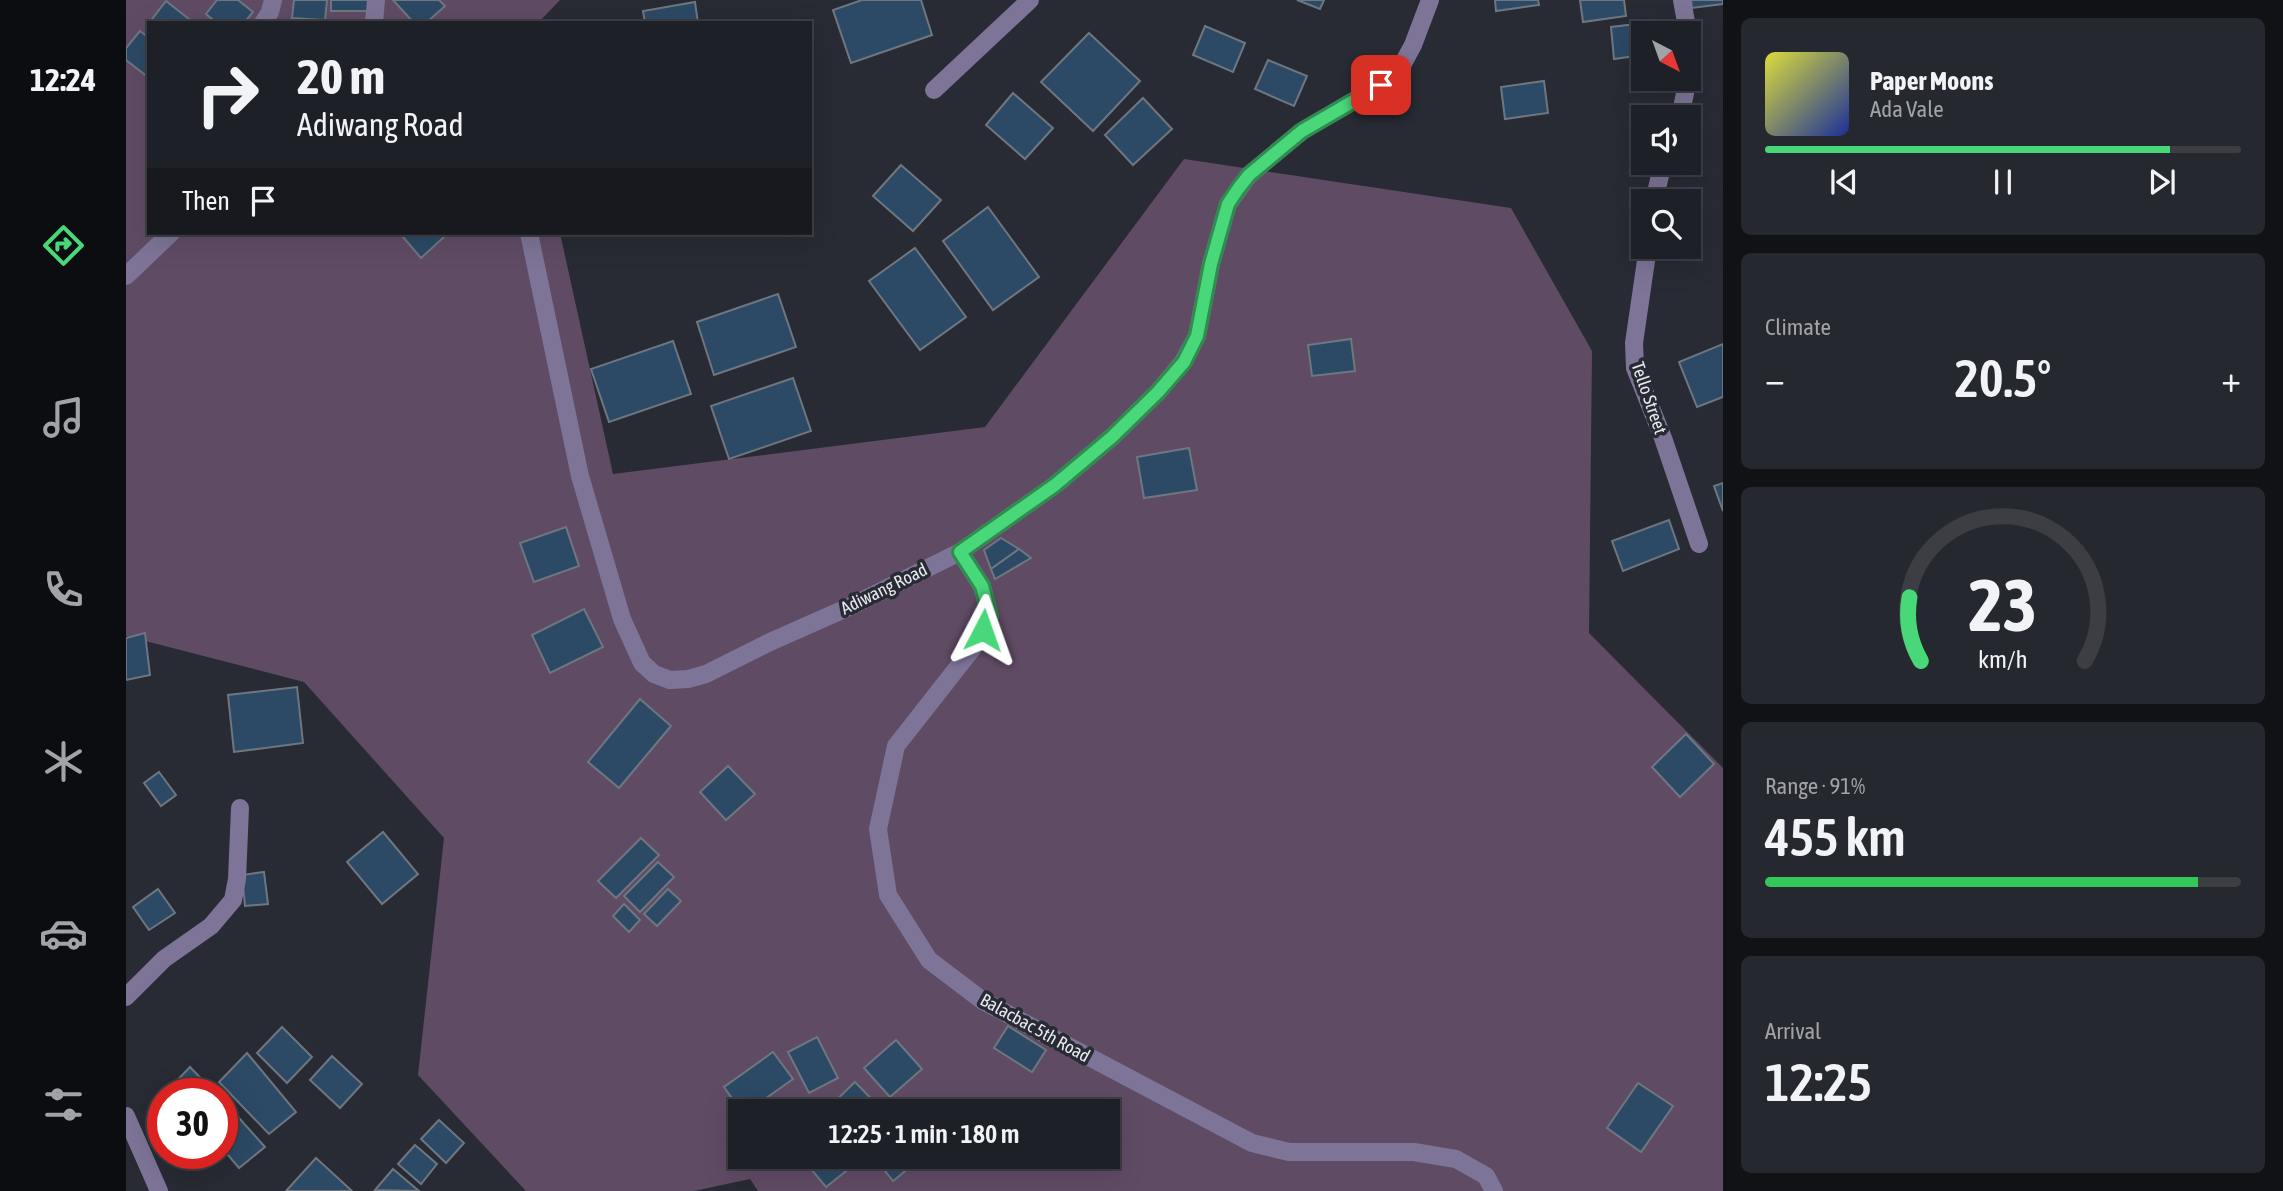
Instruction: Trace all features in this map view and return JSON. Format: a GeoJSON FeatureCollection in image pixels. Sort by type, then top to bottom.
{"type":"FeatureCollection","features":[{"type":"Feature","properties":{"kind":"street"},"geometry":{"type":"LineString","coordinates":[[264,21],[273,0]]}},
{"type":"Feature","properties":{"kind":"street"},"geometry":{"type":"LineString","coordinates":[[374,21],[376,0]]}},
{"type":"Feature","properties":{"kind":"street"},"geometry":{"type":"LineString","coordinates":[[934,90],[1030,0]]}},
{"type":"Feature","properties":{"kind":"street","name":"Adiwang Road"},"geometry":{"type":"LineString","coordinates":[[529,235],[580,476],[631,644],[642,663],[654,674],[670,680],[688,679],[706,674],[960,552],[1055,485],[1112,437],[1184,362],[1197,336],[1211,264],[1228,204],[1249,175],[1302,131],[1381,85],[1400,69],[1413,45],[1430,0]]}},
{"type":"Feature","properties":{"kind":"street"},"geometry":{"type":"LineString","coordinates":[[1682,0],[1686,21]]}},
{"type":"Feature","properties":{"kind":"street"},"geometry":{"type":"LineString","coordinates":[[126,276],[169,235]]}},
{"type":"Feature","properties":{"kind":"street","name":"Tello Street"},"geometry":{"type":"LineString","coordinates":[[1646,259],[1634,344],[1635,368],[1663,438],[1699,544]]}},
{"type":"Feature","properties":{"kind":"street","name":"Balacbac 5th Road"},"geometry":{"type":"LineString","coordinates":[[960,552],[982,586],[990,616],[976,644],[896,747],[878,829],[888,895],[929,960],[983,1001],[1252,1143],[1289,1152],[1414,1152],[1456,1159],[1486,1176],[1494,1191]]}},
{"type":"Feature","properties":{"kind":"street"},"geometry":{"type":"LineString","coordinates":[[126,996],[164,959],[211,926],[233,900],[237,879],[240,808]]}},
{"type":"Feature","properties":{"kind":"street"},"geometry":{"type":"LineString","coordinates":[[126,1116],[159,1191]]}},
{"type":"Feature","properties":{"kind":"shaded area"},"geometry":{"type":"Polygon","coordinates":[[[126,0],[560,0],[540,21],[147,21],[147,235],[560,235],[613,474],[985,427],[1184,159],[1511,208],[1592,351],[1589,633],[1723,768],[1723,1191],[758,1191],[750,1179],[694,1191],[526,1191],[418,1075],[444,838],[304,682],[126,636],[126,0]]]}},
{"type":"Feature","properties":{"kind":"building"},"geometry":{"type":"Polygon","coordinates":[[[217,0],[238,0],[253,12],[246,21],[215,21],[206,14],[217,0]]]}},
{"type":"Feature","properties":{"kind":"building"},"geometry":{"type":"Polygon","coordinates":[[[294,0],[327,0],[325,20],[292,18],[294,0]]]}},
{"type":"Feature","properties":{"kind":"building"},"geometry":{"type":"Polygon","coordinates":[[[331,0],[368,0],[368,11],[331,11],[331,0]]]}},
{"type":"Feature","properties":{"kind":"building"},"geometry":{"type":"Polygon","coordinates":[[[393,0],[439,0],[445,6],[428,21],[412,21],[393,0]]]}},
{"type":"Feature","properties":{"kind":"building"},"geometry":{"type":"Polygon","coordinates":[[[862,0],[921,0],[932,35],[851,63],[833,10],[862,0]]]}},
{"type":"Feature","properties":{"kind":"building"},"geometry":{"type":"Polygon","coordinates":[[[1297,0],[1324,0],[1320,9],[1297,0]]]}},
{"type":"Feature","properties":{"kind":"building"},"geometry":{"type":"Polygon","coordinates":[[[1495,0],[1538,0],[1539,5],[1496,11],[1495,0]]]}},
{"type":"Feature","properties":{"kind":"building"},"geometry":{"type":"Polygon","coordinates":[[[1580,0],[1624,0],[1626,16],[1583,22],[1580,0]]]}},
{"type":"Feature","properties":{"kind":"building"},"geometry":{"type":"Polygon","coordinates":[[[1691,0],[1723,0],[1723,4],[1692,8],[1691,0]]]}},
{"type":"Feature","properties":{"kind":"building"},"geometry":{"type":"Polygon","coordinates":[[[166,1],[191,21],[151,21],[166,1]]]}},
{"type":"Feature","properties":{"kind":"building"},"geometry":{"type":"Polygon","coordinates":[[[695,2],[698,21],[645,21],[643,11],[695,2]]]}},
{"type":"Feature","properties":{"kind":"building"},"geometry":{"type":"Polygon","coordinates":[[[1631,25],[1631,57],[1614,59],[1611,27],[1631,25]]]}},
{"type":"Feature","properties":{"kind":"building"},"geometry":{"type":"Polygon","coordinates":[[[1205,26],[1245,43],[1233,72],[1193,55],[1205,26]]]}},
{"type":"Feature","properties":{"kind":"building"},"geometry":{"type":"Polygon","coordinates":[[[140,31],[147,36],[147,76],[126,60],[126,48],[140,31]]]}},
{"type":"Feature","properties":{"kind":"building"},"geometry":{"type":"Polygon","coordinates":[[[1089,33],[1140,81],[1093,131],[1041,82],[1089,33]]]}},
{"type":"Feature","properties":{"kind":"building"},"geometry":{"type":"Polygon","coordinates":[[[1268,60],[1307,76],[1294,106],[1255,89],[1268,60]]]}},
{"type":"Feature","properties":{"kind":"building"},"geometry":{"type":"Polygon","coordinates":[[[1544,81],[1548,113],[1505,119],[1501,87],[1544,81]]]}},
{"type":"Feature","properties":{"kind":"building"},"geometry":{"type":"Polygon","coordinates":[[[1013,93],[1053,128],[1025,159],[986,125],[1013,93]]]}},
{"type":"Feature","properties":{"kind":"building"},"geometry":{"type":"Polygon","coordinates":[[[1143,98],[1172,129],[1133,165],[1105,135],[1143,98]]]}},
{"type":"Feature","properties":{"kind":"building"},"geometry":{"type":"Polygon","coordinates":[[[901,165],[941,200],[913,231],[873,196],[901,165]]]}},
{"type":"Feature","properties":{"kind":"building"},"geometry":{"type":"Polygon","coordinates":[[[988,207],[1039,277],[993,310],[943,241],[988,207]]]}},
{"type":"Feature","properties":{"kind":"building"},"geometry":{"type":"Polygon","coordinates":[[[405,235],[445,236],[421,258],[403,237],[405,235]]]}},
{"type":"Feature","properties":{"kind":"building"},"geometry":{"type":"Polygon","coordinates":[[[915,248],[966,317],[920,350],[869,281],[915,248]]]}},
{"type":"Feature","properties":{"kind":"building"},"geometry":{"type":"Polygon","coordinates":[[[778,294],[796,347],[714,375],[697,322],[778,294]]]}},
{"type":"Feature","properties":{"kind":"building"},"geometry":{"type":"Polygon","coordinates":[[[1351,339],[1355,371],[1312,376],[1308,345],[1351,339]]]}},
{"type":"Feature","properties":{"kind":"building"},"geometry":{"type":"Polygon","coordinates":[[[673,341],[691,394],[609,422],[591,369],[673,341]]]}},
{"type":"Feature","properties":{"kind":"building"},"geometry":{"type":"Polygon","coordinates":[[[1723,344],[1723,397],[1697,407],[1679,362],[1723,344]]]}},
{"type":"Feature","properties":{"kind":"building"},"geometry":{"type":"Polygon","coordinates":[[[793,378],[811,431],[729,459],[711,406],[793,378]]]}},
{"type":"Feature","properties":{"kind":"building"},"geometry":{"type":"Polygon","coordinates":[[[1189,448],[1197,490],[1144,498],[1137,457],[1189,448]]]}},
{"type":"Feature","properties":{"kind":"building"},"geometry":{"type":"Polygon","coordinates":[[[1723,483],[1723,511],[1714,486],[1723,483]]]}},
{"type":"Feature","properties":{"kind":"building"},"geometry":{"type":"Polygon","coordinates":[[[1669,520],[1679,549],[1623,571],[1612,541],[1669,520]]]}},
{"type":"Feature","properties":{"kind":"building"},"geometry":{"type":"Polygon","coordinates":[[[566,527],[579,566],[534,582],[520,543],[566,527]]]}},
{"type":"Feature","properties":{"kind":"building"},"geometry":{"type":"Polygon","coordinates":[[[1001,538],[1019,549],[991,569],[984,550],[1001,538]]]}},
{"type":"Feature","properties":{"kind":"building"},"geometry":{"type":"Polygon","coordinates":[[[1019,549],[1031,558],[995,579],[991,569],[1019,549]]]}},
{"type":"Feature","properties":{"kind":"building"},"geometry":{"type":"Polygon","coordinates":[[[584,609],[603,647],[550,673],[532,635],[584,609]]]}},
{"type":"Feature","properties":{"kind":"building"},"geometry":{"type":"Polygon","coordinates":[[[145,633],[150,675],[126,680],[126,638],[145,633]]]}},
{"type":"Feature","properties":{"kind":"building"},"geometry":{"type":"Polygon","coordinates":[[[297,687],[303,743],[234,752],[228,695],[297,687]]]}},
{"type":"Feature","properties":{"kind":"building"},"geometry":{"type":"Polygon","coordinates":[[[640,699],[671,726],[619,788],[588,762],[640,699]]]}},
{"type":"Feature","properties":{"kind":"building"},"geometry":{"type":"Polygon","coordinates":[[[1686,734],[1714,764],[1680,797],[1652,767],[1686,734]]]}},
{"type":"Feature","properties":{"kind":"building"},"geometry":{"type":"Polygon","coordinates":[[[728,766],[755,794],[726,820],[700,792],[728,766]]]}},
{"type":"Feature","properties":{"kind":"building"},"geometry":{"type":"Polygon","coordinates":[[[159,772],[176,795],[161,806],[144,783],[159,772]]]}},
{"type":"Feature","properties":{"kind":"building"},"geometry":{"type":"Polygon","coordinates":[[[383,832],[418,874],[382,904],[347,862],[383,832]]]}},
{"type":"Feature","properties":{"kind":"building"},"geometry":{"type":"Polygon","coordinates":[[[641,838],[659,855],[616,898],[598,881],[641,838]]]}},
{"type":"Feature","properties":{"kind":"building"},"geometry":{"type":"Polygon","coordinates":[[[658,862],[674,877],[640,912],[624,896],[658,862]]]}},
{"type":"Feature","properties":{"kind":"building"},"geometry":{"type":"Polygon","coordinates":[[[264,872],[268,904],[245,906],[242,875],[264,872]]]}},
{"type":"Feature","properties":{"kind":"building"},"geometry":{"type":"Polygon","coordinates":[[[158,889],[175,913],[149,930],[133,907],[158,889]]]}},
{"type":"Feature","properties":{"kind":"building"},"geometry":{"type":"Polygon","coordinates":[[[668,889],[681,901],[657,926],[644,914],[668,889]]]}},
{"type":"Feature","properties":{"kind":"building"},"geometry":{"type":"Polygon","coordinates":[[[624,904],[640,920],[629,932],[613,916],[624,904]]]}},
{"type":"Feature","properties":{"kind":"building"},"geometry":{"type":"Polygon","coordinates":[[[1008,1026],[1046,1050],[1032,1072],[994,1048],[1008,1026]]]}},
{"type":"Feature","properties":{"kind":"building"},"geometry":{"type":"Polygon","coordinates":[[[282,1027],[312,1057],[287,1083],[257,1053],[282,1027]]]}},
{"type":"Feature","properties":{"kind":"building"},"geometry":{"type":"Polygon","coordinates":[[[817,1037],[838,1078],[809,1093],[788,1052],[817,1037]]]}},
{"type":"Feature","properties":{"kind":"building"},"geometry":{"type":"Polygon","coordinates":[[[896,1040],[922,1069],[890,1097],[864,1068],[896,1040]]]}},
{"type":"Feature","properties":{"kind":"building"},"geometry":{"type":"Polygon","coordinates":[[[773,1052],[793,1079],[765,1099],[732,1099],[724,1087],[773,1052]]]}},
{"type":"Feature","properties":{"kind":"building"},"geometry":{"type":"Polygon","coordinates":[[[247,1053],[296,1112],[269,1134],[238,1102],[238,1078],[223,1078],[247,1053]]]}},
{"type":"Feature","properties":{"kind":"building"},"geometry":{"type":"Polygon","coordinates":[[[332,1056],[362,1084],[340,1108],[310,1080],[332,1056]]]}},
{"type":"Feature","properties":{"kind":"building"},"geometry":{"type":"Polygon","coordinates":[[[190,1067],[201,1078],[179,1078],[190,1067]]]}},
{"type":"Feature","properties":{"kind":"building"},"geometry":{"type":"Polygon","coordinates":[[[855,1082],[871,1099],[837,1099],[855,1082]]]}},
{"type":"Feature","properties":{"kind":"building"},"geometry":{"type":"Polygon","coordinates":[[[1638,1083],[1673,1106],[1641,1152],[1607,1128],[1638,1083]]]}},
{"type":"Feature","properties":{"kind":"building"},"geometry":{"type":"Polygon","coordinates":[[[238,1117],[265,1147],[238,1167],[238,1117]]]}},
{"type":"Feature","properties":{"kind":"building"},"geometry":{"type":"Polygon","coordinates":[[[439,1120],[464,1143],[446,1163],[421,1139],[439,1120]]]}},
{"type":"Feature","properties":{"kind":"building"},"geometry":{"type":"Polygon","coordinates":[[[415,1145],[437,1164],[421,1184],[398,1164],[415,1145]]]}},
{"type":"Feature","properties":{"kind":"building"},"geometry":{"type":"Polygon","coordinates":[[[316,1158],[352,1191],[286,1191],[316,1158]]]}},
{"type":"Feature","properties":{"kind":"building"},"geometry":{"type":"Polygon","coordinates":[[[393,1169],[419,1191],[375,1190],[393,1169]]]}},
{"type":"Feature","properties":{"kind":"building"},"geometry":{"type":"Polygon","coordinates":[[[811,1169],[844,1169],[846,1171],[826,1187],[811,1169]]]}},
{"type":"Feature","properties":{"kind":"building"},"geometry":{"type":"Polygon","coordinates":[[[884,1169],[908,1169],[893,1181],[884,1169]]]}},
{"type":"Feature","properties":{"kind":"route"},"geometry":{"type":"LineString","coordinates":[[983,630],[990,616],[982,586],[960,552],[1055,485],[1112,437],[1158,392],[1184,362],[1197,336],[1211,264],[1228,204],[1238,189],[1249,175],[1302,131],[1381,85]]}}]}
